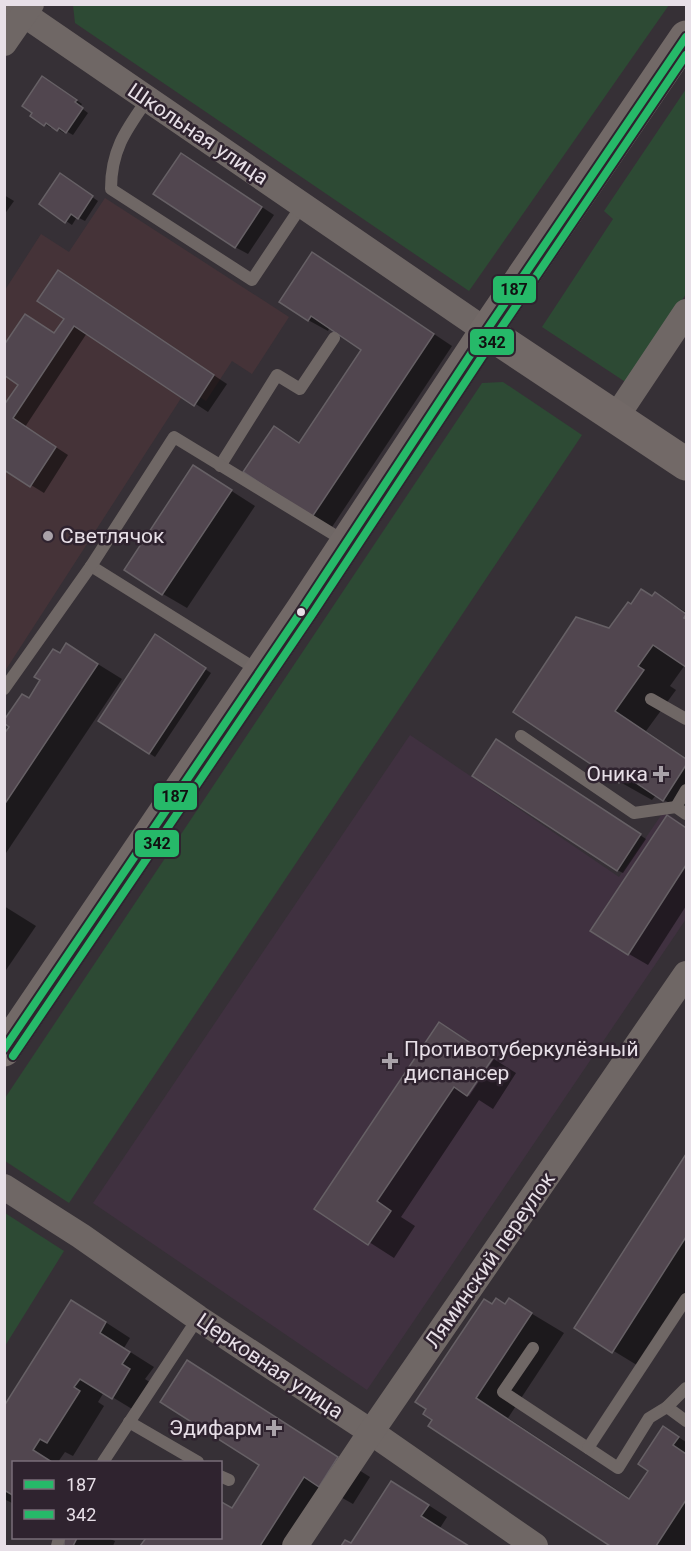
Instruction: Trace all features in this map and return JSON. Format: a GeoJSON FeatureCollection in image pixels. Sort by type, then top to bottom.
{"type":"FeatureCollection","features":[{"type":"Feature","properties":{"kind":"main road"},"geometry":{"type":"LineString","coordinates":[[4,1050],[347,542],[486,331],[687,37]]}},
{"type":"Feature","properties":{"kind":"main road","name":"Школьная улица"},"geometry":{"type":"LineString","coordinates":[[486,331],[687,465]]}},
{"type":"Feature","properties":{"kind":"street"},"geometry":{"type":"LineString","coordinates":[[4,43],[21,8]]}},
{"type":"Feature","properties":{"kind":"street","name":"Школьная улица"},"geometry":{"type":"LineString","coordinates":[[21,8],[147,100],[486,331]]}},
{"type":"Feature","properties":{"kind":"street"},"geometry":{"type":"LineString","coordinates":[[616,417],[687,312]]}},
{"type":"Feature","properties":{"kind":"street","name":"Ляминский переулок"},"geometry":{"type":"LineString","coordinates":[[295,1546],[687,974]]}},
{"type":"Feature","properties":{"kind":"street","name":"Церковная улица"},"geometry":{"type":"LineString","coordinates":[[4,1187],[81,1236],[198,1318],[371,1432],[535,1546]]}},
{"type":"Feature","properties":{"kind":"lane"},"geometry":{"type":"LineString","coordinates":[[147,100],[116,149],[111,189],[252,280],[302,205]]}},
{"type":"Feature","properties":{"kind":"lane"},"geometry":{"type":"LineString","coordinates":[[220,465],[277,375],[300,389],[334,338]]}},
{"type":"Feature","properties":{"kind":"lane"},"geometry":{"type":"LineString","coordinates":[[4,689],[91,566],[174,437],[347,542]]}},
{"type":"Feature","properties":{"kind":"lane"},"geometry":{"type":"LineString","coordinates":[[91,566],[260,671]]}},
{"type":"Feature","properties":{"kind":"lane"},"geometry":{"type":"LineString","coordinates":[[651,699],[687,719]]}},
{"type":"Feature","properties":{"kind":"lane"},"geometry":{"type":"LineString","coordinates":[[521,736],[634,813],[676,807],[687,814]]}},
{"type":"Feature","properties":{"kind":"lane"},"geometry":{"type":"LineString","coordinates":[[676,807],[687,790]]}},
{"type":"Feature","properties":{"kind":"lane"},"geometry":{"type":"LineString","coordinates":[[588,1448],[687,1299]]}},
{"type":"Feature","properties":{"kind":"lane"},"geometry":{"type":"LineString","coordinates":[[104,1461],[198,1318]]}},
{"type":"Feature","properties":{"kind":"lane"},"geometry":{"type":"LineString","coordinates":[[533,1348],[503,1392],[618,1468],[650,1418],[667,1407],[687,1388]]}},
{"type":"Feature","properties":{"kind":"lane"},"geometry":{"type":"LineString","coordinates":[[667,1407],[687,1421]]}},
{"type":"Feature","properties":{"kind":"lane"},"geometry":{"type":"LineString","coordinates":[[129,1422],[196,1461]]}},
{"type":"Feature","properties":{"kind":"shaded area","name":"Светлячок"},"geometry":{"type":"Polygon","coordinates":[[[105,198],[289,317],[252,374],[232,361],[206,401],[187,389],[5,671],[5,290],[41,234],[69,252],[105,198]]]}},
{"type":"Feature","properties":{"kind":"shaded area","name":"Противотуберкулёзный диспансер"},"geometry":{"type":"Polygon","coordinates":[[[410,735],[619,877],[664,811],[686,827],[686,919],[367,1390],[93,1203],[410,735]]]}},
{"type":"Feature","properties":{"kind":"green space"},"geometry":{"type":"Polygon","coordinates":[[[73,4],[669,5],[469,291],[75,23],[73,4]]]}},
{"type":"Feature","properties":{"kind":"green space"},"geometry":{"type":"Polygon","coordinates":[[[686,89],[686,294],[627,383],[542,327],[613,219],[604,211],[686,89]]]}},
{"type":"Feature","properties":{"kind":"green space"},"geometry":{"type":"Polygon","coordinates":[[[503,382],[582,435],[69,1203],[5,1161],[5,1098],[482,383],[503,382]]]}},
{"type":"Feature","properties":{"kind":"green space"},"geometry":{"type":"Polygon","coordinates":[[[5,1213],[64,1251],[5,1346],[5,1213]]]}},
{"type":"Feature","properties":{"kind":"building"},"geometry":{"type":"Polygon","coordinates":[[[42,76],[77,100],[75,102],[83,108],[66,133],[59,128],[57,131],[46,123],[44,126],[30,116],[32,113],[22,106],[42,76]]]}},
{"type":"Feature","properties":{"kind":"building"},"geometry":{"type":"Polygon","coordinates":[[[181,153],[262,207],[235,248],[153,194],[181,153]]]}},
{"type":"Feature","properties":{"kind":"building"},"geometry":{"type":"Polygon","coordinates":[[[60,173],[93,196],[78,219],[71,214],[65,223],[39,204],[60,173]]]}},
{"type":"Feature","properties":{"kind":"building"},"geometry":{"type":"Polygon","coordinates":[[[312,252],[434,334],[312,517],[243,472],[274,426],[299,443],[361,350],[311,316],[308,321],[279,302],[312,252]]]}},
{"type":"Feature","properties":{"kind":"building"},"geometry":{"type":"Polygon","coordinates":[[[58,270],[214,375],[194,406],[74,326],[13,418],[56,447],[30,487],[4,470],[4,405],[18,385],[4,375],[4,345],[25,314],[54,333],[64,319],[37,301],[58,270]]]}},
{"type":"Feature","properties":{"kind":"building"},"geometry":{"type":"Polygon","coordinates":[[[193,465],[232,490],[162,595],[124,570],[193,465]]]}},
{"type":"Feature","properties":{"kind":"building"},"geometry":{"type":"Polygon","coordinates":[[[641,589],[652,596],[655,592],[686,614],[684,618],[686,619],[686,667],[653,645],[638,666],[644,670],[615,711],[686,759],[686,765],[663,801],[624,775],[619,783],[513,712],[576,617],[609,628],[628,602],[631,604],[641,589]]]}},
{"type":"Feature","properties":{"kind":"building"},"geometry":{"type":"Polygon","coordinates":[[[155,634],[206,668],[149,754],[98,721],[155,634]]]}},
{"type":"Feature","properties":{"kind":"building"},"geometry":{"type":"Polygon","coordinates":[[[66,643],[98,664],[4,805],[4,734],[9,727],[4,720],[22,694],[29,698],[40,680],[34,677],[53,649],[60,653],[66,643]]]}},
{"type":"Feature","properties":{"kind":"building"},"geometry":{"type":"Polygon","coordinates":[[[496,739],[641,834],[617,871],[472,776],[496,739]]]}},
{"type":"Feature","properties":{"kind":"building"},"geometry":{"type":"Polygon","coordinates":[[[667,815],[686,828],[686,865],[628,955],[590,931],[667,815]]]}},
{"type":"Feature","properties":{"kind":"building"},"geometry":{"type":"Polygon","coordinates":[[[439,1022],[493,1058],[467,1096],[454,1087],[377,1201],[391,1211],[368,1245],[314,1209],[439,1022]]]}},
{"type":"Feature","properties":{"kind":"building"},"geometry":{"type":"Polygon","coordinates":[[[686,1154],[686,1237],[612,1353],[574,1328],[686,1154]]]}},
{"type":"Feature","properties":{"kind":"building"},"geometry":{"type":"Polygon","coordinates":[[[496,1298],[505,1304],[509,1298],[532,1313],[476,1398],[629,1499],[648,1471],[638,1464],[663,1426],[679,1437],[673,1445],[686,1454],[686,1500],[656,1546],[610,1546],[428,1426],[432,1420],[423,1414],[426,1409],[415,1402],[484,1299],[492,1304],[496,1298]]]}},
{"type":"Feature","properties":{"kind":"building"},"geometry":{"type":"Polygon","coordinates":[[[71,1300],[106,1322],[100,1333],[130,1352],[122,1364],[130,1369],[112,1399],[80,1379],[74,1387],[80,1391],[47,1443],[40,1439],[33,1450],[50,1461],[12,1461],[12,1495],[4,1490],[4,1406],[71,1300]]]}},
{"type":"Feature","properties":{"kind":"building"},"geometry":{"type":"Polygon","coordinates":[[[187,1360],[338,1457],[319,1487],[304,1477],[260,1546],[140,1546],[145,1539],[222,1539],[222,1502],[232,1508],[259,1465],[160,1402],[187,1360]]]}},
{"type":"Feature","properties":{"kind":"building"},"geometry":{"type":"Polygon","coordinates":[[[391,1481],[429,1505],[421,1516],[469,1546],[341,1546],[345,1540],[351,1543],[391,1481]]]}},
{"type":"Feature","properties":{"kind":"building"},"geometry":{"type":"Polygon","coordinates":[[[64,1539],[76,1539],[73,1546],[64,1546],[64,1539]]]}},
{"type":"Feature","properties":{"kind":"transit line","name":"187"},"geometry":{"type":"LineString","coordinates":[[4,1049],[686,37]]}},
{"type":"Feature","properties":{"kind":"transit line","name":"342"},"geometry":{"type":"LineString","coordinates":[[13,1056],[311,616],[495,337],[686,55]]}},
{"type":"Feature","properties":{"kind":"place","name":"Светлячок"},"geometry":{"type":"Point","coordinates":[48,536]}},
{"type":"Feature","properties":{"kind":"place","name":"Оника"},"geometry":{"type":"Point","coordinates":[661,774]}},
{"type":"Feature","properties":{"kind":"place","name":"Противотуберкулёзный диспансер"},"geometry":{"type":"Point","coordinates":[390,1061]}},
{"type":"Feature","properties":{"kind":"place","name":"Эдифарм"},"geometry":{"type":"Point","coordinates":[274,1428]}}]}
